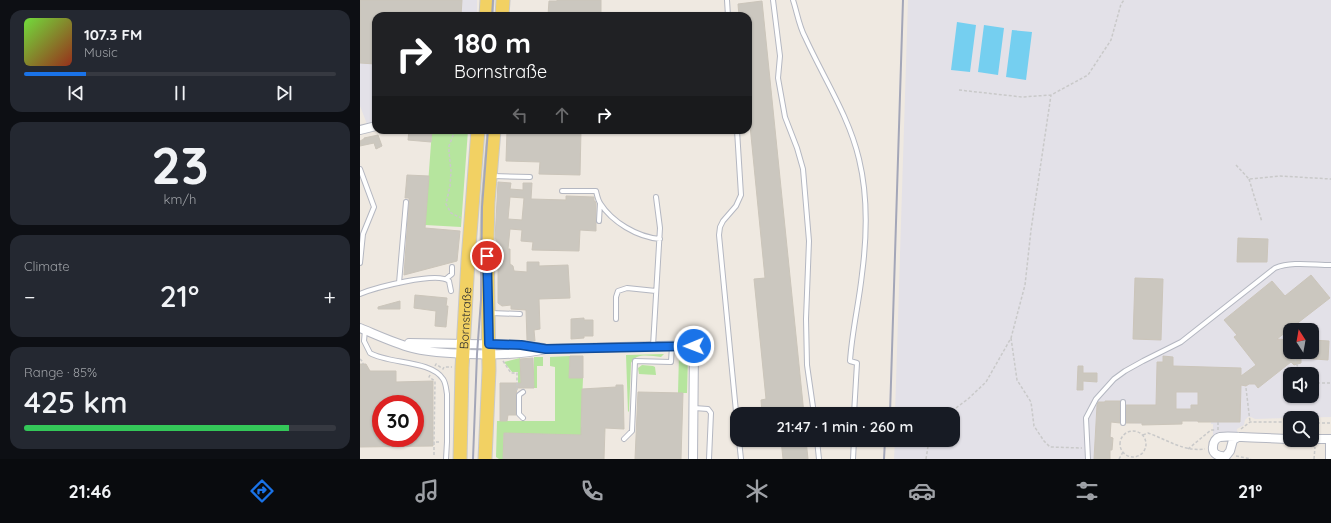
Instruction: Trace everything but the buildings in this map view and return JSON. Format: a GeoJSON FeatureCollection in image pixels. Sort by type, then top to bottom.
{"type":"FeatureCollection","features":[{"type":"Feature","properties":{"kind":"main road"},"geometry":{"type":"LineString","coordinates":[[486,12],[487,0]]}},
{"type":"Feature","properties":{"kind":"main road"},"geometry":{"type":"LineString","coordinates":[[502,12],[503,0]]}},
{"type":"Feature","properties":{"kind":"main road","name":"Bornstraße"},"geometry":{"type":"LineString","coordinates":[[460,459],[468,260],[478,134]]}},
{"type":"Feature","properties":{"kind":"main road","name":"Bornstraße"},"geometry":{"type":"LineString","coordinates":[[485,459],[488,413],[489,349],[487,242],[494,134]]}},
{"type":"Feature","properties":{"kind":"street"},"geometry":{"type":"LineString","coordinates":[[360,130],[372,127]]}},
{"type":"Feature","properties":{"kind":"street"},"geometry":{"type":"LineString","coordinates":[[363,329],[392,342],[436,353],[464,349],[489,349],[521,345],[546,349],[694,346],[693,459]]}},
{"type":"Feature","properties":{"kind":"street"},"geometry":{"type":"LineString","coordinates":[[1238,434],[1233,440],[1230,451],[1226,456],[1215,454],[1213,448],[1214,442],[1220,437],[1238,434],[1283,437]]}},
{"type":"Feature","properties":{"kind":"street"},"geometry":{"type":"LineString","coordinates":[[1319,438],[1331,438],[1330,459]]}},
{"type":"Feature","properties":{"kind":"lane"},"geometry":{"type":"LineString","coordinates":[[727,0],[728,12]]}},
{"type":"Feature","properties":{"kind":"lane"},"geometry":{"type":"LineString","coordinates":[[773,0],[780,56],[778,78],[785,117],[798,148],[803,169],[809,241],[806,319],[807,365],[813,407]]}},
{"type":"Feature","properties":{"kind":"lane"},"geometry":{"type":"LineString","coordinates":[[792,0],[804,36],[849,128],[859,157],[863,177],[866,207],[864,257],[850,360],[858,363],[855,407]]}},
{"type":"Feature","properties":{"kind":"lane"},"geometry":{"type":"LineString","coordinates":[[736,407],[719,235],[723,220],[736,206],[741,195],[737,134]]}},
{"type":"Feature","properties":{"kind":"lane"},"geometry":{"type":"LineString","coordinates":[[360,169],[374,207],[363,234],[360,263]]}},
{"type":"Feature","properties":{"kind":"lane"},"geometry":{"type":"LineString","coordinates":[[490,176],[530,177]]}},
{"type":"Feature","properties":{"kind":"lane"},"geometry":{"type":"LineString","coordinates":[[562,191],[596,191],[600,202],[612,217],[626,228],[660,240]]}},
{"type":"Feature","properties":{"kind":"lane"},"geometry":{"type":"LineString","coordinates":[[653,346],[660,240],[656,197]]}},
{"type":"Feature","properties":{"kind":"lane"},"geometry":{"type":"LineString","coordinates":[[399,283],[406,202]]}},
{"type":"Feature","properties":{"kind":"lane"},"geometry":{"type":"LineString","coordinates":[[599,221],[600,202]]}},
{"type":"Feature","properties":{"kind":"lane"},"geometry":{"type":"LineString","coordinates":[[1088,459],[1086,418],[1096,399],[1125,370],[1181,342],[1276,268],[1289,264],[1331,265]]}},
{"type":"Feature","properties":{"kind":"lane"},"geometry":{"type":"LineString","coordinates":[[360,293],[420,279],[446,279],[452,274],[452,267]]}},
{"type":"Feature","properties":{"kind":"lane"},"geometry":{"type":"LineString","coordinates":[[446,279],[449,281],[451,292]]}},
{"type":"Feature","properties":{"kind":"lane"},"geometry":{"type":"LineString","coordinates":[[616,320],[616,297],[618,291],[627,288],[656,292]]}},
{"type":"Feature","properties":{"kind":"lane"},"geometry":{"type":"LineString","coordinates":[[488,312],[517,313]]}},
{"type":"Feature","properties":{"kind":"lane"},"geometry":{"type":"LineString","coordinates":[[363,329],[364,341],[370,353],[433,370],[443,378],[447,394],[446,459]]}},
{"type":"Feature","properties":{"kind":"lane"},"geometry":{"type":"LineString","coordinates":[[624,439],[632,432],[635,361],[671,362],[672,346]]}},
{"type":"Feature","properties":{"kind":"lane"},"geometry":{"type":"LineString","coordinates":[[523,392],[519,395],[519,414],[523,418]]}},
{"type":"Feature","properties":{"kind":"lane"},"geometry":{"type":"LineString","coordinates":[[1123,423],[1124,402]]}},
{"type":"Feature","properties":{"kind":"lane"},"geometry":{"type":"LineString","coordinates":[[694,408],[708,409],[711,413],[709,459]]}},
{"type":"Feature","properties":{"kind":"lane"},"geometry":{"type":"LineString","coordinates":[[739,447],[740,459]]}},
{"type":"Feature","properties":{"kind":"lane"},"geometry":{"type":"LineString","coordinates":[[818,447],[819,459]]}},
{"type":"Feature","properties":{"kind":"lane"},"geometry":{"type":"LineString","coordinates":[[853,459],[854,447]]}},
{"type":"Feature","properties":{"kind":"path"},"geometry":{"type":"LineString","coordinates":[[959,90],[1022,98],[1052,95],[1088,75],[1111,40],[1121,4],[1124,0]]}},
{"type":"Feature","properties":{"kind":"path"},"geometry":{"type":"LineString","coordinates":[[957,407],[986,382],[1011,338],[1025,285],[1031,230],[1052,95]]}},
{"type":"Feature","properties":{"kind":"path"},"geometry":{"type":"LineString","coordinates":[[454,134],[449,152],[451,171],[450,186],[446,204],[451,213],[463,219]]}},
{"type":"Feature","properties":{"kind":"path"},"geometry":{"type":"LineString","coordinates":[[1236,165],[1249,179],[1262,222]]}},
{"type":"Feature","properties":{"kind":"path"},"geometry":{"type":"LineString","coordinates":[[1249,179],[1280,176],[1331,179]]}},
{"type":"Feature","properties":{"kind":"path"},"geometry":{"type":"LineString","coordinates":[[1011,338],[1017,380],[1031,402],[1034,426],[1044,441],[1050,447],[1088,448]]}},
{"type":"Feature","properties":{"kind":"path"},"geometry":{"type":"LineString","coordinates":[[360,359],[363,364]]}},
{"type":"Feature","properties":{"kind":"path"},"geometry":{"type":"LineString","coordinates":[[501,360],[511,373],[517,373],[516,391]]}},
{"type":"Feature","properties":{"kind":"path"},"geometry":{"type":"LineString","coordinates":[[1319,383],[1331,383]]}},
{"type":"Feature","properties":{"kind":"path"},"geometry":{"type":"LineString","coordinates":[[1246,388],[1250,422]]}},
{"type":"Feature","properties":{"kind":"path"},"geometry":{"type":"LineString","coordinates":[[1238,434],[1250,422],[1283,422]]}},
{"type":"Feature","properties":{"kind":"path"},"geometry":{"type":"LineString","coordinates":[[1319,423],[1330,423]]}},
{"type":"Feature","properties":{"kind":"path"},"geometry":{"type":"LineString","coordinates":[[1144,435],[1146,444],[1140,455],[1131,457],[1123,452],[1120,445],[1120,440],[1124,433],[1132,430],[1144,435],[1148,433],[1182,448],[1199,450],[1213,448]]}},
{"type":"Feature","properties":{"kind":"path"},"geometry":{"type":"LineString","coordinates":[[1188,449],[1210,430],[1218,430]]}},
{"type":"Feature","properties":{"kind":"path"},"geometry":{"type":"LineString","coordinates":[[434,455],[434,442],[447,442]]}},
{"type":"Feature","properties":{"kind":"path"},"geometry":{"type":"LineString","coordinates":[[926,459],[928,447]]}},
{"type":"Feature","properties":{"kind":"path"},"geometry":{"type":"LineString","coordinates":[[1313,447],[1314,459]]}},
{"type":"Feature","properties":{"kind":"path"},"geometry":{"type":"LineString","coordinates":[[1230,451],[1235,456],[1250,459]]}},
{"type":"Feature","properties":{"kind":"path"},"geometry":{"type":"LineString","coordinates":[[1119,459],[1123,452]]}},
{"type":"Feature","properties":{"kind":"shaded area"},"geometry":{"type":"Polygon","coordinates":[[[360,0],[477,0],[477,12],[372,12],[372,123],[367,124],[360,106],[360,0]]]}},
{"type":"Feature","properties":{"kind":"shaded area"},"geometry":{"type":"Polygon","coordinates":[[[908,0],[1331,0],[1331,417],[1319,417],[1319,411],[1283,411],[1283,418],[1255,419],[1248,417],[1245,420],[1244,425],[1237,429],[1238,437],[1213,436],[1213,424],[1211,424],[1211,422],[1182,421],[1160,425],[1111,422],[1110,459],[894,459],[895,447],[960,447],[960,407],[895,407],[908,0]]]}},
{"type":"Feature","properties":{"kind":"green space"},"geometry":{"type":"Polygon","coordinates":[[[432,134],[468,134],[461,227],[425,225],[432,134]]]}},
{"type":"Feature","properties":{"kind":"green space"},"geometry":{"type":"Polygon","coordinates":[[[686,353],[688,356],[687,393],[678,393],[679,354],[686,353]]]}},
{"type":"Feature","properties":{"kind":"green space"},"geometry":{"type":"Polygon","coordinates":[[[664,354],[661,357],[636,357],[631,363],[628,412],[626,355],[664,354]]]}},
{"type":"Feature","properties":{"kind":"green space"},"geometry":{"type":"Polygon","coordinates":[[[570,356],[569,378],[583,378],[581,427],[605,428],[605,432],[593,431],[593,436],[504,433],[503,459],[496,457],[497,421],[555,421],[555,367],[550,366],[550,357],[570,356]]]}},
{"type":"Feature","properties":{"kind":"green space"},"geometry":{"type":"Polygon","coordinates":[[[534,357],[543,357],[543,366],[537,366],[537,388],[534,388],[534,357]]]}},
{"type":"Feature","properties":{"kind":"green space"},"geometry":{"type":"Polygon","coordinates":[[[520,358],[521,385],[518,385],[518,372],[512,372],[504,362],[520,358]]]}},
{"type":"Feature","properties":{"kind":"green space"},"geometry":{"type":"Polygon","coordinates":[[[642,365],[655,367],[656,375],[639,374],[638,368],[642,365]]]}},
{"type":"Feature","properties":{"kind":"water"},"geometry":{"type":"Polygon","coordinates":[[[957,22],[976,25],[970,72],[951,70],[957,22]]]}},
{"type":"Feature","properties":{"kind":"water"},"geometry":{"type":"Polygon","coordinates":[[[984,25],[1004,28],[998,75],[978,72],[984,25]]]}},
{"type":"Feature","properties":{"kind":"water"},"geometry":{"type":"Polygon","coordinates":[[[1012,30],[1032,32],[1026,80],[1006,77],[1012,30]]]}},
{"type":"Feature","properties":{"kind":"railway"},"geometry":{"type":"LineString","coordinates":[[492,12],[493,0]]}},
{"type":"Feature","properties":{"kind":"railway"},"geometry":{"type":"LineString","coordinates":[[890,407],[903,0]]}},
{"type":"Feature","properties":{"kind":"railway"},"geometry":{"type":"LineString","coordinates":[[473,459],[477,354],[481,300],[482,207],[488,134]]}},
{"type":"Feature","properties":{"kind":"railway"},"geometry":{"type":"LineString","coordinates":[[884,459],[885,447]]}},
{"type":"Feature","properties":{"kind":"route"},"geometry":{"type":"LineString","coordinates":[[487,256],[489,344],[534,346],[546,349],[694,346]]}}]}
